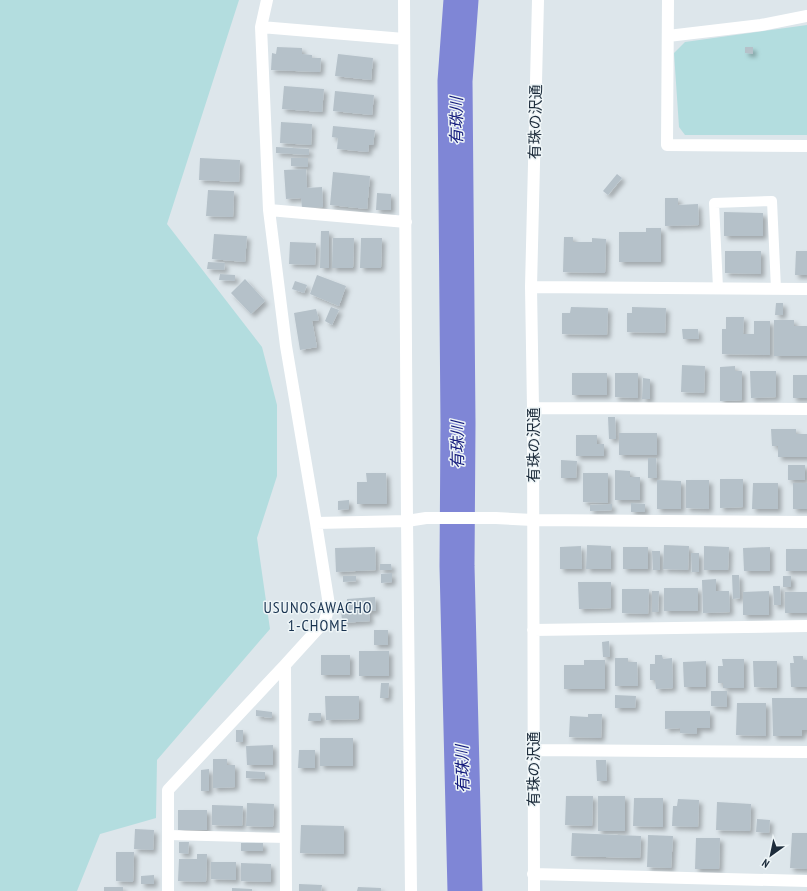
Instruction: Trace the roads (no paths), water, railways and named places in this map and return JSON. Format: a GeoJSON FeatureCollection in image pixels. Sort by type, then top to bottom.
{"type":"FeatureCollection","features":[{"type":"Feature","properties":{"kind":"street"},"geometry":{"type":"LineString","coordinates":[[168,891],[168,790],[286,665],[325,621],[329,605],[286,346],[269,210],[262,27],[267,0]]}},
{"type":"Feature","properties":{"kind":"street"},"geometry":{"type":"LineString","coordinates":[[404,0],[411,891]]}},
{"type":"Feature","properties":{"kind":"street","name":"有珠の沢通"},"geometry":{"type":"LineString","coordinates":[[534,891],[533,408],[531,287],[538,0]]}},
{"type":"Feature","properties":{"kind":"street"},"geometry":{"type":"LineString","coordinates":[[668,0],[667,145],[807,146]]}},
{"type":"Feature","properties":{"kind":"street"},"geometry":{"type":"LineString","coordinates":[[668,36],[761,25],[807,16]]}},
{"type":"Feature","properties":{"kind":"street"},"geometry":{"type":"LineString","coordinates":[[262,27],[404,39]]}},
{"type":"Feature","properties":{"kind":"street"},"geometry":{"type":"LineString","coordinates":[[269,210],[406,222]]}},
{"type":"Feature","properties":{"kind":"street"},"geometry":{"type":"LineString","coordinates":[[531,287],[807,289]]}},
{"type":"Feature","properties":{"kind":"street"},"geometry":{"type":"LineString","coordinates":[[533,408],[807,409]]}},
{"type":"Feature","properties":{"kind":"street"},"geometry":{"type":"LineString","coordinates":[[316,522],[407,521],[426,518],[807,522]]}},
{"type":"Feature","properties":{"kind":"street"},"geometry":{"type":"LineString","coordinates":[[533,630],[807,626]]}},
{"type":"Feature","properties":{"kind":"street"},"geometry":{"type":"LineString","coordinates":[[286,665],[286,891]]}},
{"type":"Feature","properties":{"kind":"street"},"geometry":{"type":"LineString","coordinates":[[533,750],[807,752]]}},
{"type":"Feature","properties":{"kind":"street"},"geometry":{"type":"LineString","coordinates":[[533,874],[807,882]]}},
{"type":"Feature","properties":{"kind":"lane"},"geometry":{"type":"LineString","coordinates":[[718,288],[714,203],[772,201],[776,289]]}},
{"type":"Feature","properties":{"kind":"lane"},"geometry":{"type":"LineString","coordinates":[[168,835],[286,838]]}},
{"type":"Feature","properties":{"kind":"waterway","name":"有珠川"},"geometry":{"type":"LineString","coordinates":[[461,0],[455,81],[458,424],[457,566],[465,891]]}},
{"type":"Feature","properties":{"kind":"district","name":"USUNOSAWACHO 1-CHOME"},"geometry":{"type":"Point","coordinates":[318,616]}}]}
